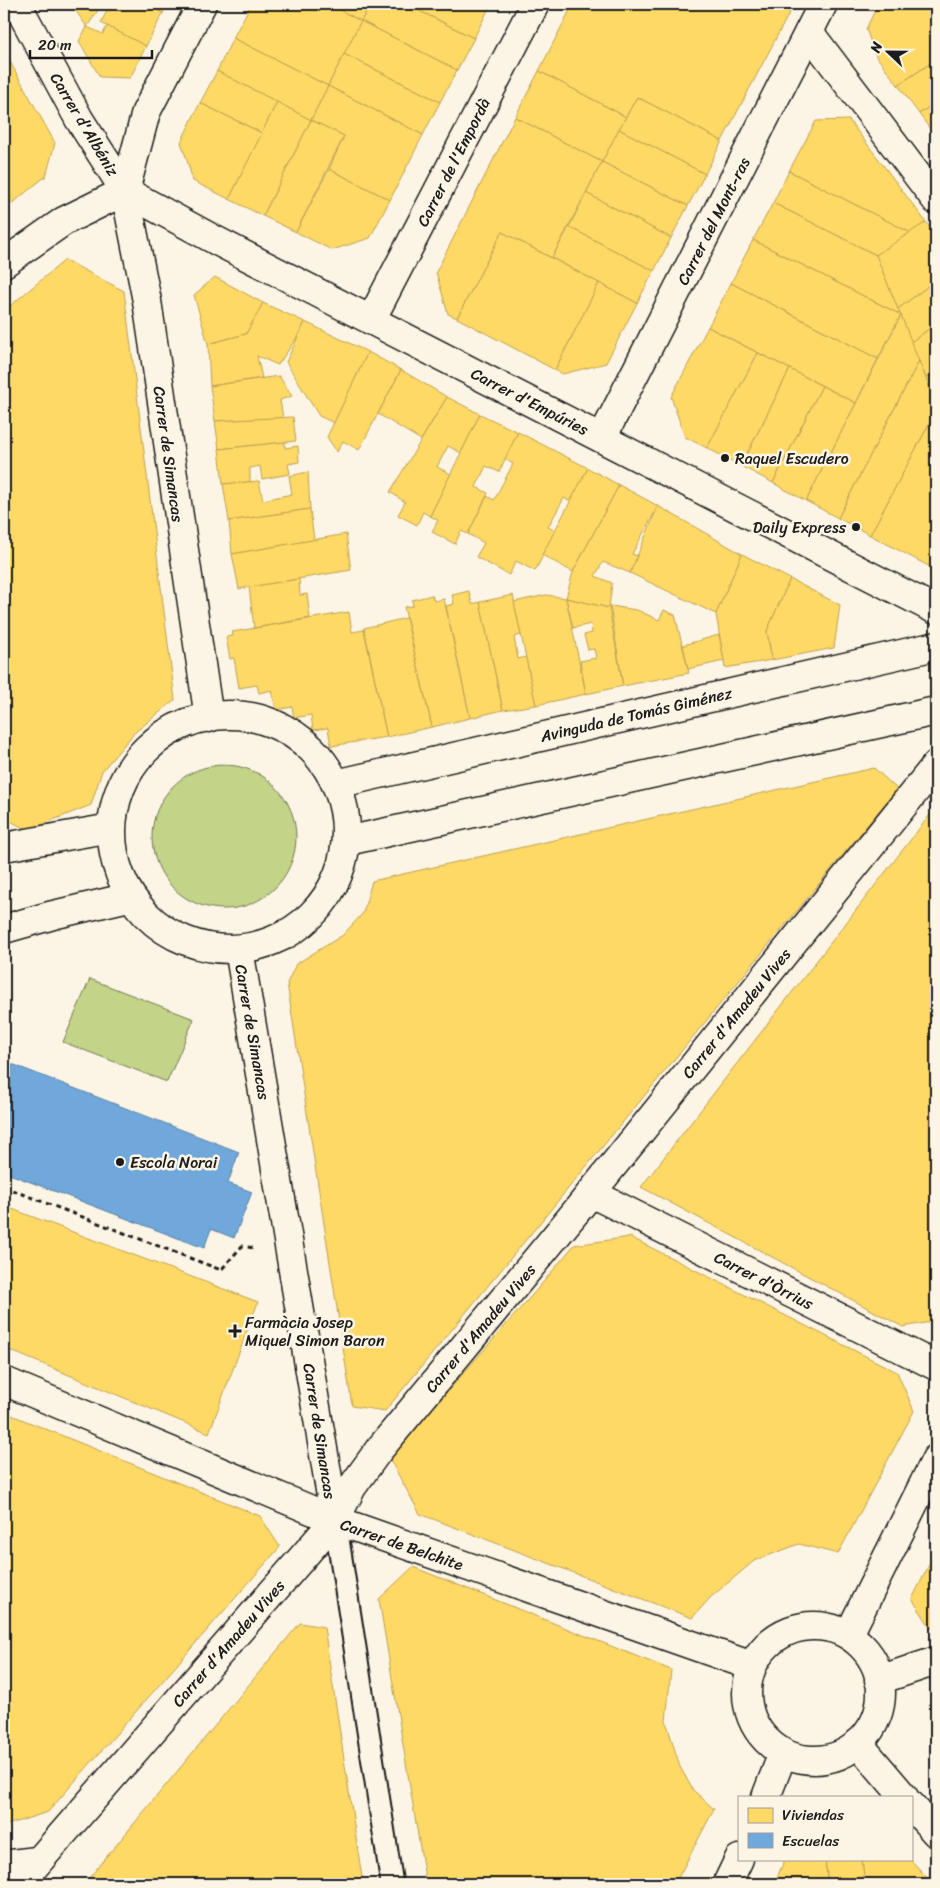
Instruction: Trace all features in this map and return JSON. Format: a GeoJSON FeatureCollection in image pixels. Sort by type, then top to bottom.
{"type":"FeatureCollection","features":[{"type":"Feature","properties":{"kind":"street","name":"Carrer d'Albéniz"},"geometry":{"type":"LineString","coordinates":[[17,4],[79,118],[125,190]]}},
{"type":"Feature","properties":{"kind":"street"},"geometry":{"type":"LineString","coordinates":[[4,264],[64,221],[125,190],[146,112],[202,4]]}},
{"type":"Feature","properties":{"kind":"street","name":"Carrer de l'Empordà"},"geometry":{"type":"LineString","coordinates":[[371,320],[534,4]]}},
{"type":"Feature","properties":{"kind":"street","name":"Carrer del Mont-ras"},"geometry":{"type":"LineString","coordinates":[[602,438],[823,4]]}},
{"type":"Feature","properties":{"kind":"street"},"geometry":{"type":"LineString","coordinates":[[809,32],[936,200]]}},
{"type":"Feature","properties":{"kind":"street","name":"Carrer d'Empúries"},"geometry":{"type":"LineString","coordinates":[[125,190],[215,240],[936,610]]}},
{"type":"Feature","properties":{"kind":"street","name":"Carrer de Simancas"},"geometry":{"type":"LineString","coordinates":[[125,190],[147,301],[209,718]]}},
{"type":"Feature","properties":{"kind":"street","name":"Avinguda de Tomás Giménez"},"geometry":{"type":"LineString","coordinates":[[336,784],[936,646]]}},
{"type":"Feature","properties":{"kind":"street"},"geometry":{"type":"LineString","coordinates":[[347,841],[936,711]]}},
{"type":"Feature","properties":{"kind":"street"},"geometry":{"type":"LineString","coordinates":[[255,717],[289,730],[317,753],[336,784],[345,812],[347,841],[340,874],[318,909],[300,926],[271,942],[239,949],[203,947],[169,934],[128,897],[114,854],[111,828],[120,790],[136,762],[159,738],[188,722],[209,718],[255,717]]}},
{"type":"Feature","properties":{"kind":"street","name":"Carrer d'Amadeu Vives"},"geometry":{"type":"LineString","coordinates":[[19,1884],[335,1520],[352,1487],[378,1451],[591,1193],[936,765]]}},
{"type":"Feature","properties":{"kind":"street"},"geometry":{"type":"LineString","coordinates":[[4,847],[111,828]]}},
{"type":"Feature","properties":{"kind":"street"},"geometry":{"type":"LineString","coordinates":[[4,929],[128,897]]}},
{"type":"Feature","properties":{"kind":"street","name":"Carrer de Simancas"},"geometry":{"type":"LineString","coordinates":[[239,949],[335,1520]]}},
{"type":"Feature","properties":{"kind":"street","name":"Carrer d'Òrrius"},"geometry":{"type":"LineString","coordinates":[[591,1193],[936,1366]]}},
{"type":"Feature","properties":{"kind":"street","name":"Carrer de Belchite"},"geometry":{"type":"LineString","coordinates":[[4,1381],[335,1520],[752,1666]]}},
{"type":"Feature","properties":{"kind":"street"},"geometry":{"type":"LineString","coordinates":[[850,1634],[936,1459]]}},
{"type":"Feature","properties":{"kind":"street"},"geometry":{"type":"LineString","coordinates":[[810,1626],[835,1629],[850,1634],[861,1644],[871,1658],[879,1680],[879,1703],[872,1725],[858,1744],[841,1754],[822,1760],[802,1759],[783,1753],[763,1738],[750,1716],[746,1691],[752,1666],[766,1646],[786,1632],[810,1626]]}},
{"type":"Feature","properties":{"kind":"street"},"geometry":{"type":"LineString","coordinates":[[879,1680],[936,1661]]}},
{"type":"Feature","properties":{"kind":"street"},"geometry":{"type":"LineString","coordinates":[[858,1744],[903,1796]]}},
{"type":"Feature","properties":{"kind":"street"},"geometry":{"type":"LineString","coordinates":[[766,1796],[783,1753]]}},
{"type":"Feature","properties":{"kind":"street"},"geometry":{"type":"LineString","coordinates":[[912,1806],[936,1833]]}},
{"type":"Feature","properties":{"kind":"street"},"geometry":{"type":"LineString","coordinates":[[727,1884],[739,1860]]}},
{"type":"Feature","properties":{"kind":"street"},"geometry":{"type":"LineString","coordinates":[[4,1863],[37,1861]]}},
{"type":"Feature","properties":{"kind":"lane","name":"Carrer de Simancas"},"geometry":{"type":"LineString","coordinates":[[335,1520],[392,1884]]}},
{"type":"Feature","properties":{"kind":"path"},"geometry":{"type":"LineString","coordinates":[[4,1187],[221,1270],[242,1246],[291,1256]]}},
{"type":"Feature","properties":{"kind":"green space"},"geometry":{"type":"Polygon","coordinates":[[[224,765],[252,770],[275,786],[291,809],[296,837],[291,865],[275,888],[252,904],[224,909],[196,904],[173,888],[157,865],[152,837],[157,809],[173,786],[196,770],[224,765]]]}},
{"type":"Feature","properties":{"kind":"green space"},"geometry":{"type":"Polygon","coordinates":[[[90,979],[194,1019],[167,1082],[63,1042],[90,979]]]}},
{"type":"Feature","properties":{"kind":"building: Viviendas"},"geometry":{"type":"Polygon","coordinates":[[[71,4],[102,4],[87,27],[71,4]]]}},
{"type":"Feature","properties":{"kind":"building: Viviendas"},"geometry":{"type":"Polygon","coordinates":[[[99,4],[145,4],[163,13],[146,46],[101,23],[108,8],[99,4]]]}},
{"type":"Feature","properties":{"kind":"building: Viviendas"},"geometry":{"type":"Polygon","coordinates":[[[145,4],[168,4],[163,13],[145,4]]]}},
{"type":"Feature","properties":{"kind":"building: Viviendas"},"geometry":{"type":"Polygon","coordinates":[[[251,4],[328,4],[361,21],[328,86],[233,38],[251,4]]]}},
{"type":"Feature","properties":{"kind":"building: Viviendas"},"geometry":{"type":"Polygon","coordinates":[[[328,4],[371,4],[361,21],[328,4]]]}},
{"type":"Feature","properties":{"kind":"building: Viviendas"},"geometry":{"type":"Polygon","coordinates":[[[371,4],[406,4],[474,38],[457,70],[361,21],[371,4]]]}},
{"type":"Feature","properties":{"kind":"building: Viviendas"},"geometry":{"type":"Polygon","coordinates":[[[406,4],[491,4],[474,38],[406,4]]]}},
{"type":"Feature","properties":{"kind":"building: Viviendas"},"geometry":{"type":"Polygon","coordinates":[[[573,4],[794,4],[722,141],[637,97],[626,117],[539,71],[573,4]]]}},
{"type":"Feature","properties":{"kind":"building: Viviendas"},"geometry":{"type":"Polygon","coordinates":[[[878,4],[936,4],[936,60],[898,85],[876,56],[866,29],[878,4]]]}},
{"type":"Feature","properties":{"kind":"building: Viviendas"},"geometry":{"type":"Polygon","coordinates":[[[361,21],[457,70],[440,102],[344,54],[361,21]]]}},
{"type":"Feature","properties":{"kind":"building: Viviendas"},"geometry":{"type":"Polygon","coordinates":[[[107,26],[146,46],[130,78],[100,77],[79,41],[87,27],[103,34],[107,26]]]}},
{"type":"Feature","properties":{"kind":"building: Viviendas"},"geometry":{"type":"Polygon","coordinates":[[[233,38],[328,86],[311,120],[217,71],[233,38]]]}},
{"type":"Feature","properties":{"kind":"building: Viviendas"},"geometry":{"type":"Polygon","coordinates":[[[4,51],[55,143],[46,176],[4,210],[4,51]]]}},
{"type":"Feature","properties":{"kind":"building: Viviendas"},"geometry":{"type":"Polygon","coordinates":[[[344,54],[440,102],[423,135],[328,86],[344,54]]]}},
{"type":"Feature","properties":{"kind":"building: Viviendas"},"geometry":{"type":"Polygon","coordinates":[[[936,60],[936,102],[919,114],[898,85],[936,60]]]}},
{"type":"Feature","properties":{"kind":"building: Viviendas"},"geometry":{"type":"Polygon","coordinates":[[[217,71],[277,102],[262,133],[200,103],[217,71]]]}},
{"type":"Feature","properties":{"kind":"building: Viviendas"},"geometry":{"type":"Polygon","coordinates":[[[539,71],[626,117],[602,162],[515,117],[539,71]]]}},
{"type":"Feature","properties":{"kind":"building: Viviendas"},"geometry":{"type":"Polygon","coordinates":[[[328,86],[423,135],[390,200],[329,169],[344,136],[311,120],[328,86]]]}},
{"type":"Feature","properties":{"kind":"building: Viviendas"},"geometry":{"type":"Polygon","coordinates":[[[637,97],[722,141],[705,174],[619,129],[637,97]]]}},
{"type":"Feature","properties":{"kind":"building: Viviendas"},"geometry":{"type":"Polygon","coordinates":[[[277,102],[311,120],[263,216],[229,199],[277,102]]]}},
{"type":"Feature","properties":{"kind":"building: Viviendas"},"geometry":{"type":"Polygon","coordinates":[[[936,102],[936,137],[919,114],[936,102]]]}},
{"type":"Feature","properties":{"kind":"building: Viviendas"},"geometry":{"type":"Polygon","coordinates":[[[200,103],[262,133],[229,199],[193,181],[181,142],[200,103]]]}},
{"type":"Feature","properties":{"kind":"building: Viviendas"},"geometry":{"type":"Polygon","coordinates":[[[515,117],[602,162],[552,258],[502,232],[457,318],[448,314],[436,272],[515,117]]]}},
{"type":"Feature","properties":{"kind":"building: Viviendas"},"geometry":{"type":"Polygon","coordinates":[[[311,120],[344,136],[296,232],[263,216],[311,120]]]}},
{"type":"Feature","properties":{"kind":"building: Viviendas"},"geometry":{"type":"Polygon","coordinates":[[[849,120],[926,222],[911,233],[789,171],[816,121],[849,120]]]}},
{"type":"Feature","properties":{"kind":"building: Viviendas"},"geometry":{"type":"Polygon","coordinates":[[[619,129],[705,174],[688,206],[602,162],[619,129]]]}},
{"type":"Feature","properties":{"kind":"building: Viviendas"},"geometry":{"type":"Polygon","coordinates":[[[602,162],[688,206],[671,238],[586,193],[602,162]]]}},
{"type":"Feature","properties":{"kind":"building: Viviendas"},"geometry":{"type":"Polygon","coordinates":[[[329,169],[390,200],[370,238],[332,250],[296,232],[329,169]]]}},
{"type":"Feature","properties":{"kind":"building: Viviendas"},"geometry":{"type":"Polygon","coordinates":[[[789,171],[911,233],[876,255],[773,203],[789,171]]]}},
{"type":"Feature","properties":{"kind":"building: Viviendas"},"geometry":{"type":"Polygon","coordinates":[[[586,193],[671,238],[654,271],[569,227],[586,193]]]}},
{"type":"Feature","properties":{"kind":"building: Viviendas"},"geometry":{"type":"Polygon","coordinates":[[[773,203],[876,255],[901,315],[753,240],[773,203]]]}},
{"type":"Feature","properties":{"kind":"building: Viviendas"},"geometry":{"type":"Polygon","coordinates":[[[926,222],[936,236],[936,280],[898,309],[876,255],[926,222]]]}},
{"type":"Feature","properties":{"kind":"building: Viviendas"},"geometry":{"type":"Polygon","coordinates":[[[569,227],[654,271],[637,303],[552,258],[569,227]]]}},
{"type":"Feature","properties":{"kind":"building: Viviendas"},"geometry":{"type":"Polygon","coordinates":[[[502,232],[599,283],[555,370],[457,318],[502,232]]]}},
{"type":"Feature","properties":{"kind":"building: Viviendas"},"geometry":{"type":"Polygon","coordinates":[[[753,240],[901,315],[878,359],[731,283],[753,240]]]}},
{"type":"Feature","properties":{"kind":"building: Viviendas"},"geometry":{"type":"Polygon","coordinates":[[[65,260],[124,291],[175,700],[134,733],[102,771],[91,805],[28,830],[4,818],[4,311],[65,260]]]}},
{"type":"Feature","properties":{"kind":"building: Viviendas"},"geometry":{"type":"Polygon","coordinates":[[[215,277],[263,303],[246,334],[208,344],[194,295],[215,277]]]}},
{"type":"Feature","properties":{"kind":"building: Viviendas"},"geometry":{"type":"Polygon","coordinates":[[[936,280],[936,324],[911,342],[898,309],[936,280]]]}},
{"type":"Feature","properties":{"kind":"building: Viviendas"},"geometry":{"type":"Polygon","coordinates":[[[599,283],[637,303],[606,363],[563,374],[555,370],[599,283]]]}},
{"type":"Feature","properties":{"kind":"building: Viviendas"},"geometry":{"type":"Polygon","coordinates":[[[731,283],[878,359],[856,403],[708,327],[731,283]]]}},
{"type":"Feature","properties":{"kind":"building: Viviendas"},"geometry":{"type":"Polygon","coordinates":[[[263,303],[305,322],[296,339],[278,365],[257,356],[262,378],[210,386],[208,344],[246,334],[263,303]]]}},
{"type":"Feature","properties":{"kind":"building: Viviendas"},"geometry":{"type":"Polygon","coordinates":[[[901,315],[919,361],[838,518],[806,501],[901,315]]]}},
{"type":"Feature","properties":{"kind":"building: Viviendas"},"geometry":{"type":"Polygon","coordinates":[[[305,322],[368,352],[334,423],[319,416],[286,362],[305,322]]]}},
{"type":"Feature","properties":{"kind":"building: Viviendas"},"geometry":{"type":"Polygon","coordinates":[[[936,324],[936,370],[926,378],[911,342],[936,324]]]}},
{"type":"Feature","properties":{"kind":"building: Viviendas"},"geometry":{"type":"Polygon","coordinates":[[[708,327],[758,353],[707,448],[685,437],[671,397],[708,327]]]}},
{"type":"Feature","properties":{"kind":"building: Viviendas"},"geometry":{"type":"Polygon","coordinates":[[[368,352],[401,370],[359,450],[343,441],[337,452],[327,437],[368,352]]]}},
{"type":"Feature","properties":{"kind":"building: Viviendas"},"geometry":{"type":"Polygon","coordinates":[[[758,353],[790,369],[741,466],[707,448],[758,353]]]}},
{"type":"Feature","properties":{"kind":"building: Viviendas"},"geometry":{"type":"Polygon","coordinates":[[[919,361],[936,404],[936,411],[870,535],[838,518],[919,361]]]}},
{"type":"Feature","properties":{"kind":"building: Viviendas"},"geometry":{"type":"Polygon","coordinates":[[[790,369],[822,386],[773,483],[741,466],[790,369]]]}},
{"type":"Feature","properties":{"kind":"building: Viviendas"},"geometry":{"type":"Polygon","coordinates":[[[401,370],[447,397],[421,440],[378,414],[401,370]]]}},
{"type":"Feature","properties":{"kind":"building: Viviendas"},"geometry":{"type":"Polygon","coordinates":[[[936,370],[936,404],[926,378],[936,370]]]}},
{"type":"Feature","properties":{"kind":"building: Viviendas"},"geometry":{"type":"Polygon","coordinates":[[[279,376],[292,396],[280,400],[283,418],[215,421],[210,386],[279,376]]]}},
{"type":"Feature","properties":{"kind":"building: Viviendas"},"geometry":{"type":"Polygon","coordinates":[[[822,386],[856,403],[806,501],[773,483],[822,386]]]}},
{"type":"Feature","properties":{"kind":"building: Viviendas"},"geometry":{"type":"Polygon","coordinates":[[[447,397],[480,414],[461,453],[448,446],[437,467],[451,474],[430,516],[423,512],[417,525],[398,515],[405,502],[390,492],[447,397]]]}},
{"type":"Feature","properties":{"kind":"building: Viviendas"},"geometry":{"type":"Polygon","coordinates":[[[936,411],[936,570],[870,535],[936,411]]]}},
{"type":"Feature","properties":{"kind":"building: Viviendas"},"geometry":{"type":"Polygon","coordinates":[[[480,414],[518,432],[499,472],[486,466],[476,487],[488,493],[468,534],[461,531],[455,544],[432,532],[438,520],[430,516],[480,414]]]}},
{"type":"Feature","properties":{"kind":"building: Viviendas"},"geometry":{"type":"Polygon","coordinates":[[[293,417],[296,441],[219,449],[215,421],[293,417]]]}},
{"type":"Feature","properties":{"kind":"building: Viviendas"},"geometry":{"type":"Polygon","coordinates":[[[518,432],[588,468],[571,502],[564,498],[548,527],[556,531],[535,571],[516,561],[509,575],[476,557],[484,543],[468,534],[487,496],[494,500],[513,464],[505,459],[518,432]]]}},
{"type":"Feature","properties":{"kind":"building: Viviendas"},"geometry":{"type":"Polygon","coordinates":[[[285,442],[285,448],[298,446],[299,462],[288,464],[290,474],[262,479],[260,466],[250,468],[250,482],[223,484],[219,449],[285,442]]]}},
{"type":"Feature","properties":{"kind":"building: Viviendas"},"geometry":{"type":"Polygon","coordinates":[[[588,468],[619,485],[573,572],[542,555],[588,468]]]}},
{"type":"Feature","properties":{"kind":"building: Viviendas"},"geometry":{"type":"Polygon","coordinates":[[[308,472],[310,509],[229,521],[223,484],[259,481],[263,500],[292,494],[289,476],[308,472]]]}},
{"type":"Feature","properties":{"kind":"building: Viviendas"},"geometry":{"type":"Polygon","coordinates":[[[619,485],[658,506],[632,554],[638,556],[630,573],[603,562],[595,576],[612,583],[609,608],[566,598],[573,572],[619,485]]]}},
{"type":"Feature","properties":{"kind":"building: Viviendas"},"geometry":{"type":"Polygon","coordinates":[[[658,506],[742,554],[716,614],[630,573],[658,506]]]}},
{"type":"Feature","properties":{"kind":"building: Viviendas"},"geometry":{"type":"Polygon","coordinates":[[[310,509],[314,540],[232,554],[229,521],[310,509]]]}},
{"type":"Feature","properties":{"kind":"building: Viviendas"},"geometry":{"type":"Polygon","coordinates":[[[346,534],[351,570],[239,589],[232,554],[346,534]]]}},
{"type":"Feature","properties":{"kind":"building: Viviendas"},"geometry":{"type":"Polygon","coordinates":[[[742,554],[790,579],[767,631],[772,660],[725,668],[716,614],[742,554]]]}},
{"type":"Feature","properties":{"kind":"building: Viviendas"},"geometry":{"type":"Polygon","coordinates":[[[299,579],[300,595],[307,594],[310,618],[254,628],[249,587],[299,579]]]}},
{"type":"Feature","properties":{"kind":"building: Viviendas"},"geometry":{"type":"Polygon","coordinates":[[[790,579],[840,605],[834,648],[772,660],[767,631],[790,579]]]}},
{"type":"Feature","properties":{"kind":"building: Viviendas"},"geometry":{"type":"Polygon","coordinates":[[[469,591],[472,604],[480,602],[503,710],[470,718],[446,606],[454,604],[452,595],[469,591]]]}},
{"type":"Feature","properties":{"kind":"building: Viviendas"},"geometry":{"type":"Polygon","coordinates":[[[432,595],[434,601],[444,599],[470,718],[432,727],[404,607],[413,606],[412,600],[432,595]]]}},
{"type":"Feature","properties":{"kind":"building: Viviendas"},"geometry":{"type":"Polygon","coordinates":[[[513,595],[521,635],[514,637],[518,659],[526,657],[536,705],[503,710],[480,602],[513,595]]]}},
{"type":"Feature","properties":{"kind":"building: Viviendas"},"geometry":{"type":"Polygon","coordinates":[[[546,595],[566,598],[586,694],[536,705],[514,602],[546,595]]]}},
{"type":"Feature","properties":{"kind":"building: Viviendas"},"geometry":{"type":"Polygon","coordinates":[[[566,598],[609,608],[623,686],[586,694],[580,661],[596,658],[594,649],[588,650],[584,635],[592,633],[591,624],[573,628],[566,598]]]}},
{"type":"Feature","properties":{"kind":"building: Viviendas"},"geometry":{"type":"Polygon","coordinates":[[[610,606],[637,610],[659,620],[664,610],[675,615],[689,673],[623,686],[610,606]]]}},
{"type":"Feature","properties":{"kind":"building: Viviendas"},"geometry":{"type":"Polygon","coordinates":[[[349,612],[352,632],[364,630],[387,737],[331,746],[328,728],[313,730],[311,715],[294,718],[292,707],[276,710],[272,690],[259,693],[257,685],[239,688],[234,658],[230,659],[226,637],[233,636],[232,632],[349,612]]]}},
{"type":"Feature","properties":{"kind":"building: Viviendas"},"geometry":{"type":"Polygon","coordinates":[[[406,618],[432,727],[387,737],[364,628],[406,618]]]}},
{"type":"Feature","properties":{"kind":"building: Viviendas"},"geometry":{"type":"Polygon","coordinates":[[[719,635],[724,661],[688,669],[683,645],[719,635]]]}},
{"type":"Feature","properties":{"kind":"building: Viviendas"},"geometry":{"type":"Polygon","coordinates":[[[874,768],[897,789],[385,1411],[352,1406],[287,983],[296,964],[343,935],[363,913],[372,881],[874,768]]]}},
{"type":"Feature","properties":{"kind":"building: Viviendas"},"geometry":{"type":"Polygon","coordinates":[[[936,807],[936,1321],[903,1327],[641,1187],[936,807]]]}},
{"type":"Feature","properties":{"kind":"building: Viviendas"},"geometry":{"type":"Polygon","coordinates":[[[4,1206],[258,1302],[209,1433],[4,1348],[4,1206]]]}},
{"type":"Feature","properties":{"kind":"building: Viviendas"},"geometry":{"type":"Polygon","coordinates":[[[630,1237],[897,1372],[914,1411],[838,1554],[799,1544],[754,1561],[711,1597],[692,1618],[420,1514],[389,1458],[574,1245],[630,1237]]]}},
{"type":"Feature","properties":{"kind":"building: Viviendas"},"geometry":{"type":"Polygon","coordinates":[[[4,1412],[260,1516],[280,1547],[48,1812],[4,1826],[4,1412]]]}},
{"type":"Feature","properties":{"kind":"building: Viviendas"},"geometry":{"type":"Polygon","coordinates":[[[936,1551],[936,1629],[931,1628],[912,1599],[936,1551]]]}},
{"type":"Feature","properties":{"kind":"building: Viviendas"},"geometry":{"type":"Polygon","coordinates":[[[413,1567],[671,1670],[666,1721],[680,1767],[693,1790],[714,1809],[675,1884],[426,1884],[379,1599],[413,1567]]]}},
{"type":"Feature","properties":{"kind":"building: Viviendas"},"geometry":{"type":"Polygon","coordinates":[[[300,1623],[324,1627],[363,1884],[84,1884],[300,1623]]]}},
{"type":"Feature","properties":{"kind":"building: Viviendas"},"geometry":{"type":"Polygon","coordinates":[[[785,1860],[825,1860],[828,1884],[774,1884],[785,1860]]]}},
{"type":"Feature","properties":{"kind":"building: Viviendas"},"geometry":{"type":"Polygon","coordinates":[[[825,1860],[862,1860],[865,1884],[828,1884],[825,1860]]]}},
{"type":"Feature","properties":{"kind":"building: Viviendas"},"geometry":{"type":"Polygon","coordinates":[[[862,1860],[911,1860],[933,1884],[865,1884],[862,1860]]]}},
{"type":"Feature","properties":{"kind":"building: Escuelas","name":"Escola Norai"},"geometry":{"type":"Polygon","coordinates":[[[4,1061],[239,1152],[228,1183],[252,1192],[234,1238],[211,1229],[204,1248],[4,1172],[4,1061]]]}},
{"type":"Feature","properties":{"kind":"place","name":"Raquel Escudero"},"geometry":{"type":"Point","coordinates":[725,458]}},
{"type":"Feature","properties":{"kind":"place","name":"Daily Express"},"geometry":{"type":"Point","coordinates":[856,527]}},
{"type":"Feature","properties":{"kind":"place","name":"Escola Norai"},"geometry":{"type":"Point","coordinates":[120,1162]}},
{"type":"Feature","properties":{"kind":"place","name":"Farmàcia Josep Miquel Simon Baron"},"geometry":{"type":"Point","coordinates":[235,1331]}}]}
